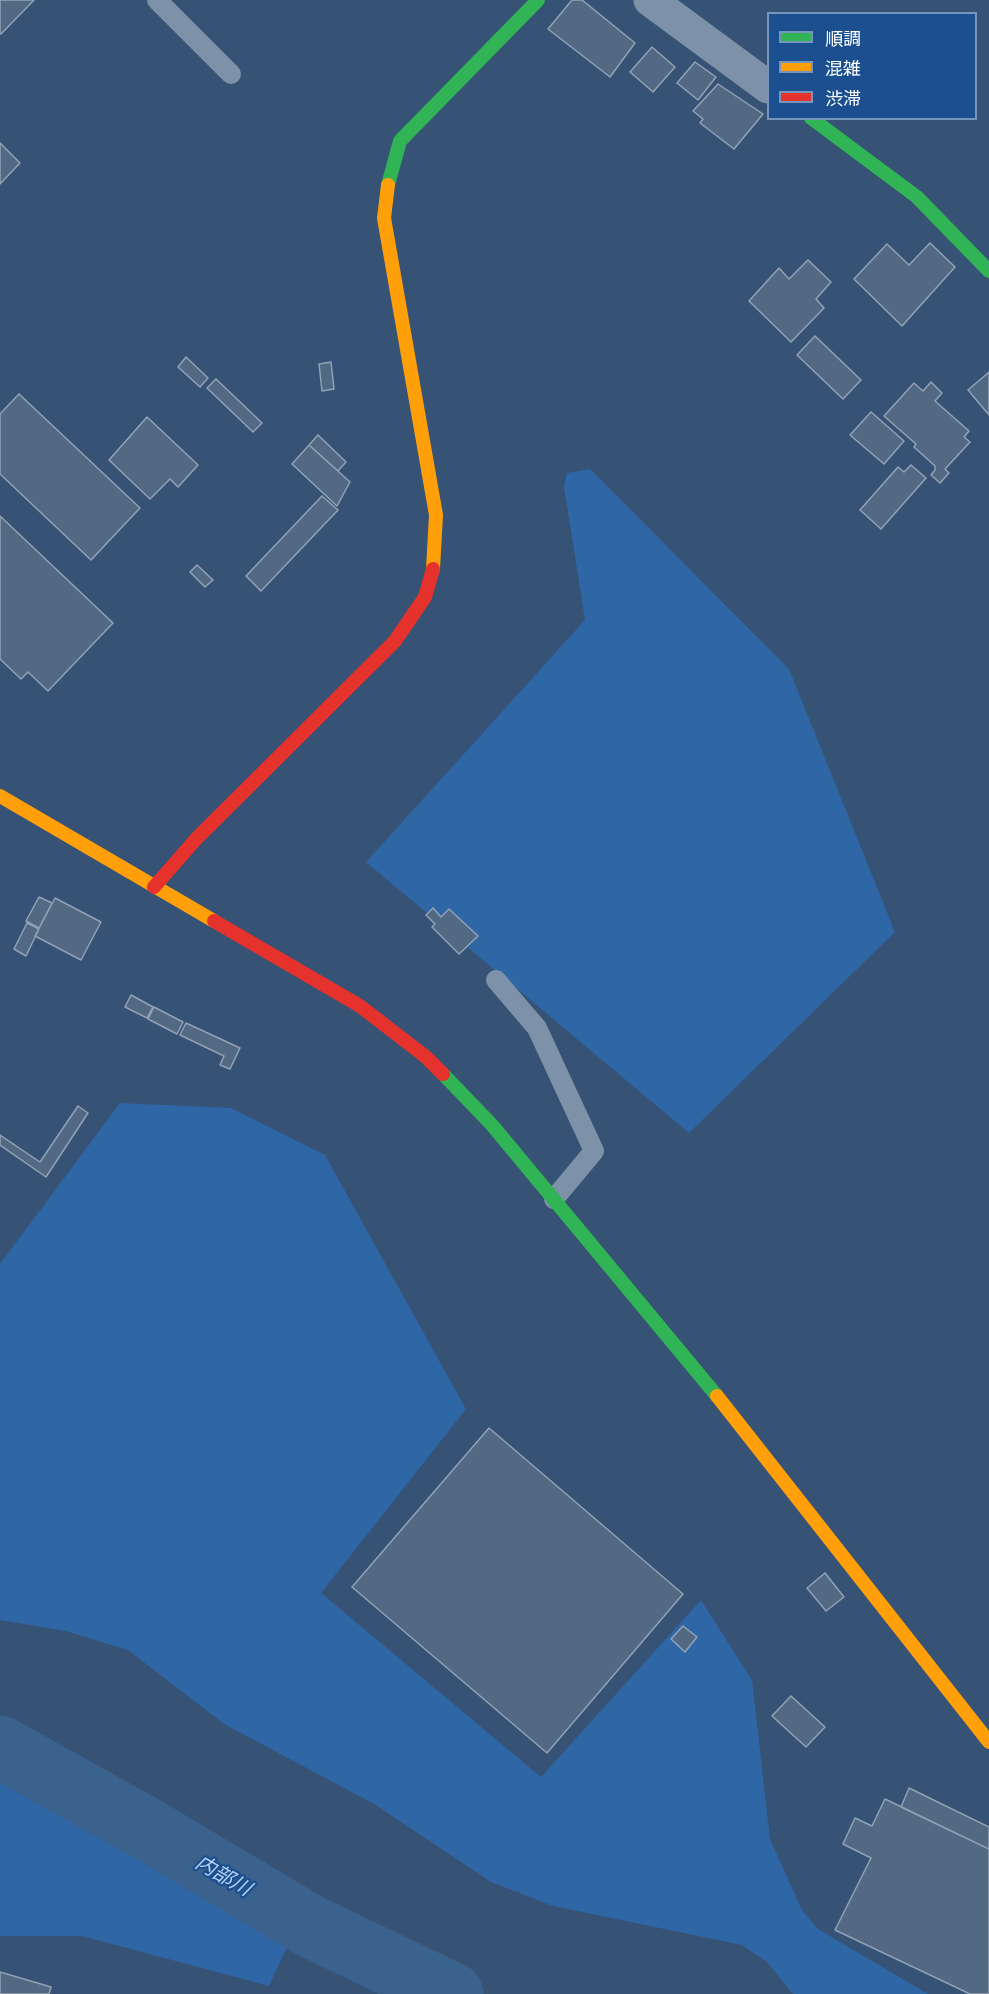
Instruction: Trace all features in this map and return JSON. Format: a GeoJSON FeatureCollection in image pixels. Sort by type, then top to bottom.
{"type":"FeatureCollection","features":[{"type":"Feature","properties":{"kind":"street"},"geometry":{"type":"LineString","coordinates":[[154,887],[196,839],[395,641],[425,597],[434,566],[436,514],[384,218],[388,181],[400,141],[417,121],[538,0]]}},
{"type":"Feature","properties":{"kind":"street"},"geometry":{"type":"LineString","coordinates":[[650,0],[767,86]]}},
{"type":"Feature","properties":{"kind":"street"},"geometry":{"type":"LineString","coordinates":[[814,120],[917,197],[989,271]]}},
{"type":"Feature","properties":{"kind":"street"},"geometry":{"type":"LineString","coordinates":[[0,796],[360,1006],[426,1057],[492,1125],[752,1438],[989,1742]]}},
{"type":"Feature","properties":{"kind":"lane"},"geometry":{"type":"LineString","coordinates":[[157,0],[231,74]]}},
{"type":"Feature","properties":{"kind":"lane"},"geometry":{"type":"LineString","coordinates":[[496,980],[537,1028],[594,1151],[554,1199]]}},
{"type":"Feature","properties":{"kind":"shaded area"},"geometry":{"type":"Polygon","coordinates":[[[590,469],[789,669],[895,932],[689,1133],[366,862],[585,620],[564,487],[567,473],[590,469]]]}},
{"type":"Feature","properties":{"kind":"shaded area"},"geometry":{"type":"Polygon","coordinates":[[[120,1103],[231,1108],[325,1155],[466,1409],[321,1593],[541,1777],[701,1600],[752,1680],[770,1839],[802,1910],[818,1929],[928,1994],[793,1994],[767,1962],[742,1945],[553,1906],[491,1882],[374,1804],[224,1724],[128,1650],[66,1631],[0,1620],[0,1264],[120,1103]]]}},
{"type":"Feature","properties":{"kind":"shaded area"},"geometry":{"type":"Polygon","coordinates":[[[0,1750],[300,1918],[269,1986],[82,1936],[0,1936],[0,1750]]]}},
{"type":"Feature","properties":{"kind":"building"},"geometry":{"type":"Polygon","coordinates":[[[0,0],[34,0],[1,34],[0,33],[0,0]]]}},
{"type":"Feature","properties":{"kind":"building"},"geometry":{"type":"Polygon","coordinates":[[[572,0],[582,0],[635,43],[610,77],[548,29],[572,0]]]}},
{"type":"Feature","properties":{"kind":"building"},"geometry":{"type":"Polygon","coordinates":[[[652,47],[675,67],[653,92],[630,72],[652,47]]]}},
{"type":"Feature","properties":{"kind":"building"},"geometry":{"type":"Polygon","coordinates":[[[695,62],[716,77],[698,100],[677,83],[695,62]]]}},
{"type":"Feature","properties":{"kind":"building"},"geometry":{"type":"Polygon","coordinates":[[[718,84],[763,114],[734,149],[700,123],[703,119],[693,111],[718,84]]]}},
{"type":"Feature","properties":{"kind":"building"},"geometry":{"type":"Polygon","coordinates":[[[0,143],[20,163],[0,184],[0,143]]]}},
{"type":"Feature","properties":{"kind":"building"},"geometry":{"type":"Polygon","coordinates":[[[930,243],[955,267],[902,326],[854,279],[887,244],[909,265],[930,243]]]}},
{"type":"Feature","properties":{"kind":"building"},"geometry":{"type":"Polygon","coordinates":[[[808,260],[831,282],[816,299],[824,308],[791,342],[749,301],[779,268],[789,279],[808,260]]]}},
{"type":"Feature","properties":{"kind":"building"},"geometry":{"type":"Polygon","coordinates":[[[815,336],[861,380],[843,399],[797,355],[815,336]]]}},
{"type":"Feature","properties":{"kind":"building"},"geometry":{"type":"Polygon","coordinates":[[[186,357],[208,378],[200,387],[178,367],[186,357]]]}},
{"type":"Feature","properties":{"kind":"building"},"geometry":{"type":"Polygon","coordinates":[[[331,362],[334,389],[322,391],[319,364],[331,362]]]}},
{"type":"Feature","properties":{"kind":"building"},"geometry":{"type":"Polygon","coordinates":[[[989,372],[989,415],[968,390],[989,372]]]}},
{"type":"Feature","properties":{"kind":"building"},"geometry":{"type":"Polygon","coordinates":[[[216,379],[262,423],[253,432],[207,388],[216,379]]]}},
{"type":"Feature","properties":{"kind":"building"},"geometry":{"type":"Polygon","coordinates":[[[931,382],[942,393],[935,401],[969,431],[964,437],[970,442],[945,469],[949,473],[940,483],[931,475],[935,466],[914,447],[916,444],[884,416],[914,383],[923,391],[931,382]]]}},
{"type":"Feature","properties":{"kind":"building"},"geometry":{"type":"Polygon","coordinates":[[[19,394],[140,508],[91,560],[0,474],[0,414],[19,394]]]}},
{"type":"Feature","properties":{"kind":"building"},"geometry":{"type":"Polygon","coordinates":[[[871,412],[904,441],[884,464],[850,435],[871,412]]]}},
{"type":"Feature","properties":{"kind":"building"},"geometry":{"type":"Polygon","coordinates":[[[147,417],[198,465],[178,487],[170,479],[150,499],[109,460],[147,417]]]}},
{"type":"Feature","properties":{"kind":"building"},"geometry":{"type":"Polygon","coordinates":[[[318,435],[346,462],[338,471],[309,445],[318,435]]]}},
{"type":"Feature","properties":{"kind":"building"},"geometry":{"type":"Polygon","coordinates":[[[309,445],[350,482],[337,506],[292,464],[309,445]]]}},
{"type":"Feature","properties":{"kind":"building"},"geometry":{"type":"Polygon","coordinates":[[[911,465],[926,478],[881,529],[860,510],[898,467],[904,472],[911,465]]]}},
{"type":"Feature","properties":{"kind":"building"},"geometry":{"type":"Polygon","coordinates":[[[322,496],[338,510],[261,591],[246,576],[322,496]]]}},
{"type":"Feature","properties":{"kind":"building"},"geometry":{"type":"Polygon","coordinates":[[[0,516],[113,623],[48,691],[28,672],[21,679],[0,659],[0,516]]]}},
{"type":"Feature","properties":{"kind":"building"},"geometry":{"type":"Polygon","coordinates":[[[197,565],[213,580],[205,587],[190,572],[197,565]]]}},
{"type":"Feature","properties":{"kind":"building"},"geometry":{"type":"Polygon","coordinates":[[[39,897],[52,903],[39,928],[26,921],[39,897]]]}},
{"type":"Feature","properties":{"kind":"building"},"geometry":{"type":"Polygon","coordinates":[[[55,898],[101,922],[81,960],[35,936],[55,898]]]}},
{"type":"Feature","properties":{"kind":"building"},"geometry":{"type":"Polygon","coordinates":[[[433,908],[441,917],[449,909],[478,936],[459,954],[432,927],[435,924],[426,915],[433,908]]]}},
{"type":"Feature","properties":{"kind":"building"},"geometry":{"type":"Polygon","coordinates":[[[27,923],[39,929],[26,956],[14,949],[27,923]]]}},
{"type":"Feature","properties":{"kind":"building"},"geometry":{"type":"Polygon","coordinates":[[[131,995],[153,1007],[147,1018],[125,1007],[131,995]]]}},
{"type":"Feature","properties":{"kind":"building"},"geometry":{"type":"Polygon","coordinates":[[[154,1007],[183,1022],[177,1034],[148,1019],[154,1007]]]}},
{"type":"Feature","properties":{"kind":"building"},"geometry":{"type":"Polygon","coordinates":[[[186,1023],[240,1048],[230,1069],[220,1065],[224,1056],[180,1035],[186,1023]]]}},
{"type":"Feature","properties":{"kind":"building"},"geometry":{"type":"Polygon","coordinates":[[[78,1106],[88,1113],[46,1177],[0,1145],[0,1135],[40,1162],[78,1106]]]}},
{"type":"Feature","properties":{"kind":"building"},"geometry":{"type":"Polygon","coordinates":[[[489,1428],[683,1594],[547,1753],[352,1587],[489,1428]]]}},
{"type":"Feature","properties":{"kind":"building"},"geometry":{"type":"Polygon","coordinates":[[[825,1573],[844,1597],[826,1611],[807,1588],[825,1573]]]}},
{"type":"Feature","properties":{"kind":"building"},"geometry":{"type":"Polygon","coordinates":[[[683,1626],[697,1637],[685,1652],[671,1639],[683,1626]]]}},
{"type":"Feature","properties":{"kind":"building"},"geometry":{"type":"Polygon","coordinates":[[[791,1696],[825,1727],[806,1747],[772,1716],[791,1696]]]}},
{"type":"Feature","properties":{"kind":"building"},"geometry":{"type":"Polygon","coordinates":[[[909,1788],[989,1827],[989,1849],[901,1807],[909,1788]]]}},
{"type":"Feature","properties":{"kind":"building"},"geometry":{"type":"Polygon","coordinates":[[[885,1799],[989,1849],[989,1994],[970,1994],[835,1930],[871,1858],[843,1844],[855,1818],[872,1826],[885,1799]]]}},
{"type":"Feature","properties":{"kind":"building"},"geometry":{"type":"Polygon","coordinates":[[[0,1972],[51,1987],[49,1994],[0,1994],[0,1972]]]}},
{"type":"Feature","properties":{"kind":"waterway","name":"内部川"},"geometry":{"type":"LineString","coordinates":[[0,1747],[147,1829],[312,1927],[452,1994]]}},
{"type":"Feature","properties":{"kind":"traffic: fast"},"geometry":{"type":"LineString","coordinates":[[388,185],[400,141],[538,0]]}},
{"type":"Feature","properties":{"kind":"traffic: fast"},"geometry":{"type":"LineString","coordinates":[[814,120],[917,197],[989,271]]}},
{"type":"Feature","properties":{"kind":"traffic: fast"},"geometry":{"type":"LineString","coordinates":[[443,1074],[492,1125],[717,1396]]}},
{"type":"Feature","properties":{"kind":"traffic: slow"},"geometry":{"type":"LineString","coordinates":[[388,185],[384,218],[436,515],[433,569]]}},
{"type":"Feature","properties":{"kind":"traffic: slow"},"geometry":{"type":"LineString","coordinates":[[0,796],[214,921]]}},
{"type":"Feature","properties":{"kind":"traffic: slow"},"geometry":{"type":"LineString","coordinates":[[717,1396],[989,1742]]}},
{"type":"Feature","properties":{"kind":"traffic: jam"},"geometry":{"type":"LineString","coordinates":[[154,887],[196,839],[395,641],[425,597],[433,569]]}},
{"type":"Feature","properties":{"kind":"traffic: jam"},"geometry":{"type":"LineString","coordinates":[[214,921],[360,1006],[426,1057],[443,1074]]}}]}
